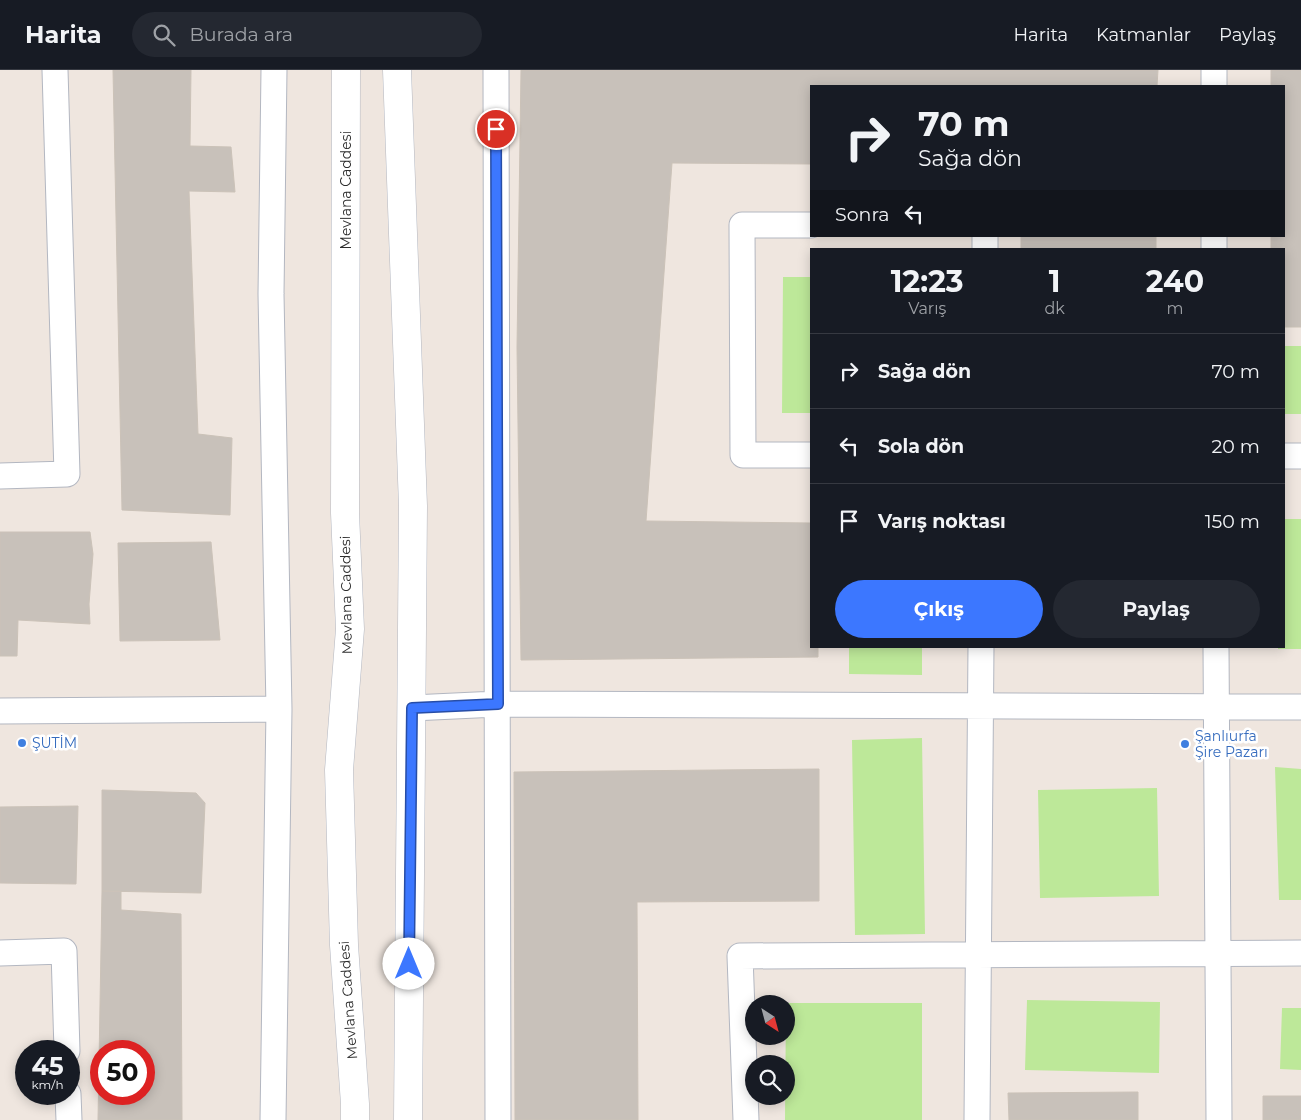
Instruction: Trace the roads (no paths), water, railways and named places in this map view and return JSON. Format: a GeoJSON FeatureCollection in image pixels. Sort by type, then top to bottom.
{"type":"FeatureCollection","features":[{"type":"Feature","properties":{"kind":"main road","name":"Mevlana Caddesi"},"geometry":{"type":"LineString","coordinates":[[346,70],[345,513],[350,629],[339,770],[344,945],[355,1120]]}},
{"type":"Feature","properties":{"kind":"main road"},"geometry":{"type":"LineString","coordinates":[[397,70],[414,506],[408,1120]]}},
{"type":"Feature","properties":{"kind":"street"},"geometry":{"type":"LineString","coordinates":[[0,476],[67,474],[55,70]]}},
{"type":"Feature","properties":{"kind":"street"},"geometry":{"type":"LineString","coordinates":[[273,1120],[279,709],[271,294],[274,70]]}},
{"type":"Feature","properties":{"kind":"street"},"geometry":{"type":"LineString","coordinates":[[496,70],[498,1120]]}},
{"type":"Feature","properties":{"kind":"street"},"geometry":{"type":"LineString","coordinates":[[1214,70],[1214,85]]}},
{"type":"Feature","properties":{"kind":"street"},"geometry":{"type":"LineString","coordinates":[[810,225],[742,225],[743,455],[810,455]]}},
{"type":"Feature","properties":{"kind":"street"},"geometry":{"type":"LineString","coordinates":[[1285,456],[1301,456]]}},
{"type":"Feature","properties":{"kind":"street"},"geometry":{"type":"LineString","coordinates":[[978,1120],[981,648]]}},
{"type":"Feature","properties":{"kind":"street"},"geometry":{"type":"LineString","coordinates":[[1216,648],[1219,1120]]}},
{"type":"Feature","properties":{"kind":"street"},"geometry":{"type":"LineString","coordinates":[[412,708],[498,704],[1301,707]]}},
{"type":"Feature","properties":{"kind":"street"},"geometry":{"type":"LineString","coordinates":[[0,711],[279,709]]}},
{"type":"Feature","properties":{"kind":"street"},"geometry":{"type":"LineString","coordinates":[[0,953],[64,951],[67,1040]]}},
{"type":"Feature","properties":{"kind":"street"},"geometry":{"type":"LineString","coordinates":[[746,1120],[740,956],[1301,953]]}},
{"type":"Feature","properties":{"kind":"street"},"geometry":{"type":"LineString","coordinates":[[68,1105],[69,1120]]}},
{"type":"Feature","properties":{"kind":"place","name":"ŞUTİM"},"geometry":{"type":"Point","coordinates":[22,743]}},
{"type":"Feature","properties":{"kind":"place","name":"Şanlıurfa Şire Pazarı"},"geometry":{"type":"Point","coordinates":[1185,744]}}]}
